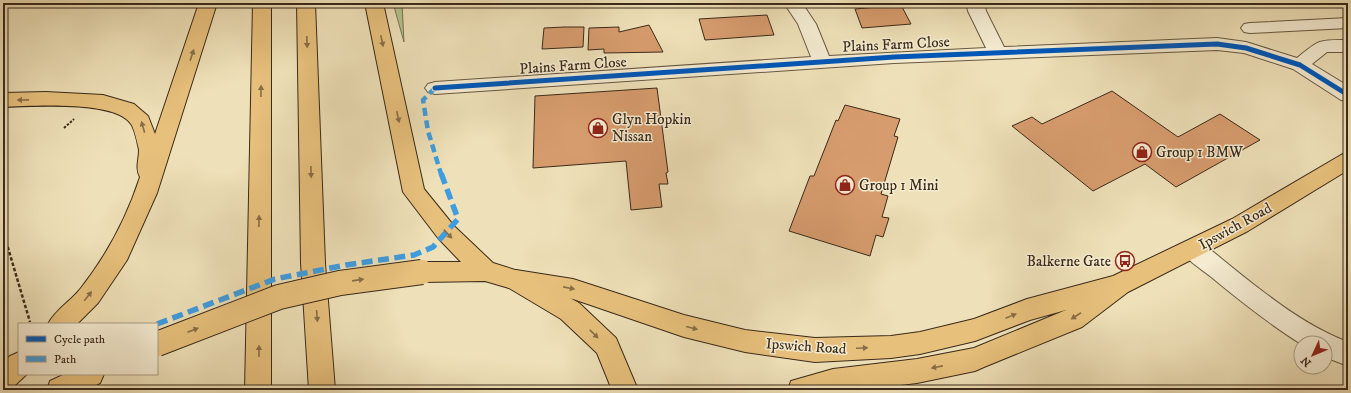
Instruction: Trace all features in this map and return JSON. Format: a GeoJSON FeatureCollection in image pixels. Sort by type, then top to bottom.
{"type":"FeatureCollection","features":[{"type":"Feature","properties":{"kind":"main road"},"geometry":{"type":"LineString","coordinates":[[62,323],[89,296],[119,253],[146,193],[208,3]]}},
{"type":"Feature","properties":{"kind":"main road"},"geometry":{"type":"LineString","coordinates":[[258,390],[262,3]]}},
{"type":"Feature","properties":{"kind":"main road"},"geometry":{"type":"LineString","coordinates":[[306,3],[313,263],[322,390]]}},
{"type":"Feature","properties":{"kind":"main road"},"geometry":{"type":"LineString","coordinates":[[374,3],[414,192],[446,232],[485,271]]}},
{"type":"Feature","properties":{"kind":"main road"},"geometry":{"type":"LineString","coordinates":[[3,100],[46,99],[103,102],[127,109],[142,121],[149,150],[146,193]]}},
{"type":"Feature","properties":{"kind":"main road","name":"Ipswich Road"},"geometry":{"type":"LineString","coordinates":[[801,390],[833,381],[917,371],[975,359],[1073,319],[1119,285],[1240,226],[1348,160]]}},
{"type":"Feature","properties":{"kind":"main road"},"geometry":{"type":"LineString","coordinates":[[158,344],[278,297],[340,283],[422,272],[485,271],[516,280],[570,311],[606,346],[625,390]]}},
{"type":"Feature","properties":{"kind":"main road","name":"Ipswich Road"},"geometry":{"type":"LineString","coordinates":[[516,280],[573,289],[684,326],[745,341],[815,350],[920,343],[975,330],[1027,310],[1119,285]]}},
{"type":"Feature","properties":{"kind":"main road"},"geometry":{"type":"LineString","coordinates":[[3,380],[18,365]]}},
{"type":"Feature","properties":{"kind":"main road"},"geometry":{"type":"LineString","coordinates":[[60,390],[89,375]]}},
{"type":"Feature","properties":{"kind":"street"},"geometry":{"type":"LineString","coordinates":[[793,3],[805,16],[822,62]]}},
{"type":"Feature","properties":{"kind":"street"},"geometry":{"type":"LineString","coordinates":[[975,3],[977,11],[997,52]]}},
{"type":"Feature","properties":{"kind":"street"},"geometry":{"type":"LineString","coordinates":[[1250,28],[1348,23]]}},
{"type":"Feature","properties":{"kind":"street","name":"Plains Farm Close"},"geometry":{"type":"LineString","coordinates":[[435,88],[822,62],[997,52],[1217,44],[1246,48],[1300,65],[1348,95]]}},
{"type":"Feature","properties":{"kind":"street"},"geometry":{"type":"LineString","coordinates":[[1300,65],[1323,46],[1348,46]]}},
{"type":"Feature","properties":{"kind":"street"},"geometry":{"type":"LineString","coordinates":[[1193,249],[1227,277],[1308,335]]}},
{"type":"Feature","properties":{"kind":"street"},"geometry":{"type":"LineString","coordinates":[[1333,348],[1348,354]]}},
{"type":"Feature","properties":{"kind":"path"},"geometry":{"type":"LineString","coordinates":[[3,231],[30,322]]}},
{"type":"Feature","properties":{"kind":"green space"},"geometry":{"type":"Polygon","coordinates":[[[393,3],[402,3],[404,42],[393,3]]]}},
{"type":"Feature","properties":{"kind":"building"},"geometry":{"type":"Polygon","coordinates":[[[901,5],[911,24],[862,28],[855,9],[901,5]]]}},
{"type":"Feature","properties":{"kind":"building"},"geometry":{"type":"Polygon","coordinates":[[[767,15],[774,35],[705,40],[699,19],[767,15]]]}},
{"type":"Feature","properties":{"kind":"building"},"geometry":{"type":"Polygon","coordinates":[[[649,25],[663,52],[604,53],[604,49],[588,50],[589,28],[619,27],[619,32],[649,25]]]}},
{"type":"Feature","properties":{"kind":"building"},"geometry":{"type":"Polygon","coordinates":[[[584,27],[583,47],[542,49],[544,28],[584,27]]]}},
{"type":"Feature","properties":{"kind":"building","name":"Glyn Hopkin Nissan"},"geometry":{"type":"Polygon","coordinates":[[[657,88],[668,172],[666,173],[668,184],[659,184],[662,207],[631,210],[626,161],[533,168],[535,96],[657,88]]]}},
{"type":"Feature","properties":{"kind":"building","name":"Group 1 BMW"},"geometry":{"type":"Polygon","coordinates":[[[1112,91],[1178,137],[1220,114],[1260,140],[1176,187],[1145,164],[1093,191],[1012,126],[1032,117],[1042,124],[1112,91]]]}},
{"type":"Feature","properties":{"kind":"building","name":"Group 1 Mini"},"geometry":{"type":"Polygon","coordinates":[[[845,105],[900,119],[894,136],[898,137],[881,194],[888,196],[882,217],[889,218],[883,237],[876,235],[870,256],[789,231],[810,176],[814,176],[836,120],[838,121],[845,105]]]}},
{"type":"Feature","properties":{"kind":"marked path"},"geometry":{"type":"LineString","coordinates":[[158,324],[275,279],[346,265],[414,255],[433,247],[458,219],[432,146],[425,115],[423,100],[435,88]]}},
{"type":"Feature","properties":{"kind":"cycle path"},"geometry":{"type":"LineString","coordinates":[[435,88],[894,57],[1217,44],[1246,48],[1300,65],[1348,95]]}},
{"type":"Feature","properties":{"kind":"place","name":"Glyn Hopkin Nissan"},"geometry":{"type":"Point","coordinates":[598,128]}},
{"type":"Feature","properties":{"kind":"place","name":"Group 1 BMW"},"geometry":{"type":"Point","coordinates":[1142,152]}},
{"type":"Feature","properties":{"kind":"place","name":"Group 1 Mini"},"geometry":{"type":"Point","coordinates":[845,185]}},
{"type":"Feature","properties":{"kind":"place","name":"Balkerne Gate"},"geometry":{"type":"Point","coordinates":[1125,261]}}]}
